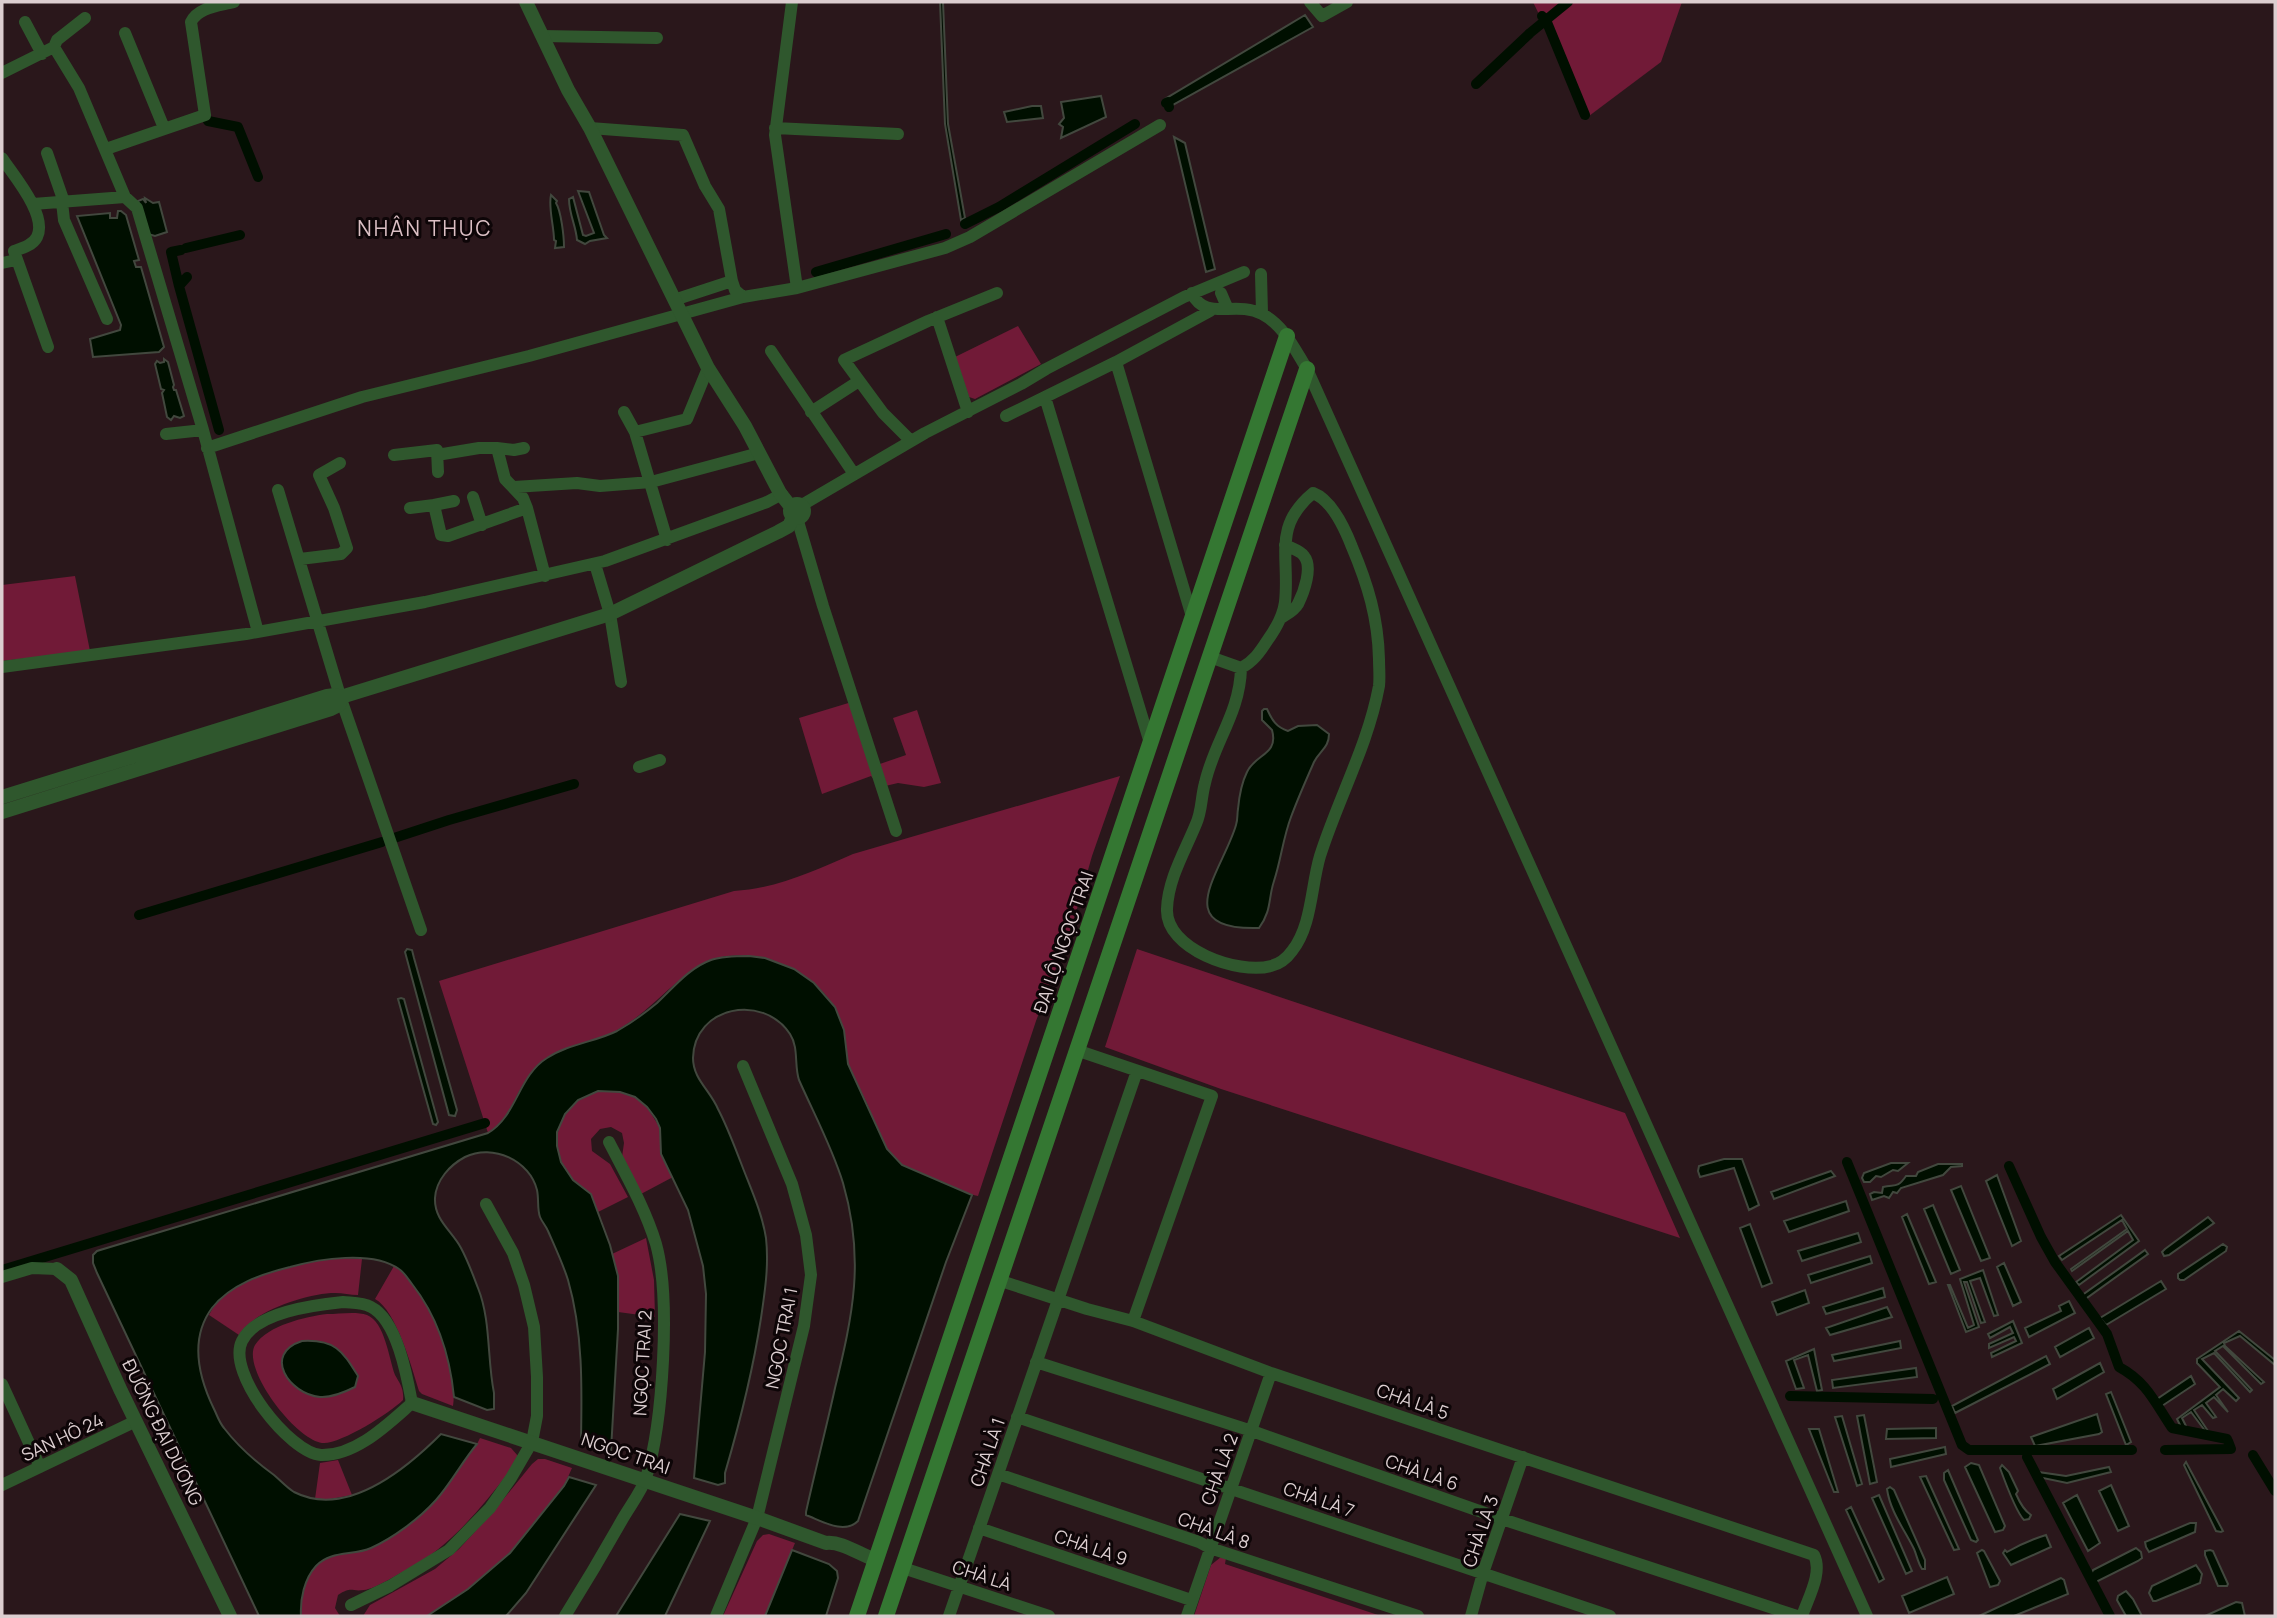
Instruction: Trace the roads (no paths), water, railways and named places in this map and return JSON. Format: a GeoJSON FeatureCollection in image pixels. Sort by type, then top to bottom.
{"type":"FeatureCollection","features":[{"type":"Feature","properties":{"kind":"main road","name":"ĐẠI LỘ NGỌC TRAI"},"geometry":{"type":"LineString","coordinates":[[857,1616],[1287,336]]}},
{"type":"Feature","properties":{"kind":"main road"},"geometry":{"type":"LineString","coordinates":[[886,1616],[1079,1051],[1307,369]]}},
{"type":"Feature","properties":{"kind":"main road"},"geometry":{"type":"LineString","coordinates":[[1104,879],[1133,889]]}},
{"type":"Feature","properties":{"kind":"main road"},"geometry":{"type":"LineString","coordinates":[[876,1560],[903,1568]]}},
{"type":"Feature","properties":{"kind":"street"},"geometry":{"type":"LineString","coordinates":[[106,149],[205,115],[191,22],[200,11],[234,2]]}},
{"type":"Feature","properties":{"kind":"street"},"geometry":{"type":"LineString","coordinates":[[526,2],[708,368],[793,508],[896,831]]}},
{"type":"Feature","properties":{"kind":"street"},"geometry":{"type":"LineString","coordinates":[[792,2],[775,128],[797,288]]}},
{"type":"Feature","properties":{"kind":"street"},"geometry":{"type":"LineString","coordinates":[[1310,2],[1322,16],[1347,2]]}},
{"type":"Feature","properties":{"kind":"street"},"geometry":{"type":"LineString","coordinates":[[3,70],[54,47],[57,40],[85,18]]}},
{"type":"Feature","properties":{"kind":"street"},"geometry":{"type":"LineString","coordinates":[[25,22],[42,54]]}},
{"type":"Feature","properties":{"kind":"street"},"geometry":{"type":"LineString","coordinates":[[125,33],[164,128]]}},
{"type":"Feature","properties":{"kind":"street"},"geometry":{"type":"LineString","coordinates":[[542,36],[657,38]]}},
{"type":"Feature","properties":{"kind":"street"},"geometry":{"type":"LineString","coordinates":[[54,47],[79,88],[125,197],[137,208],[203,430],[258,632]]}},
{"type":"Feature","properties":{"kind":"street"},"geometry":{"type":"LineString","coordinates":[[207,448],[362,397],[529,356],[743,297],[797,288],[954,244],[1160,125]]}},
{"type":"Feature","properties":{"kind":"street"},"geometry":{"type":"LineString","coordinates":[[590,128],[683,135],[705,186],[719,209],[732,281],[735,290],[743,297]]}},
{"type":"Feature","properties":{"kind":"street"},"geometry":{"type":"LineString","coordinates":[[775,128],[898,134]]}},
{"type":"Feature","properties":{"kind":"street"},"geometry":{"type":"LineString","coordinates":[[47,153],[63,202],[64,220],[107,319]]}},
{"type":"Feature","properties":{"kind":"street"},"geometry":{"type":"LineString","coordinates":[[2,158],[6,172],[33,204],[38,218],[39,234],[35,240],[15,251],[48,347]]}},
{"type":"Feature","properties":{"kind":"street"},"geometry":{"type":"LineString","coordinates":[[33,204],[125,197]]}},
{"type":"Feature","properties":{"kind":"street"},"geometry":{"type":"LineString","coordinates":[[2,263],[16,260]]}},
{"type":"Feature","properties":{"kind":"street"},"geometry":{"type":"LineString","coordinates":[[2,667],[258,632],[425,603],[546,567],[595,564],[767,502],[793,508],[911,442],[1192,293],[1244,272]]}},
{"type":"Feature","properties":{"kind":"street"},"geometry":{"type":"LineString","coordinates":[[1261,274],[1262,313]]}},
{"type":"Feature","properties":{"kind":"street"},"geometry":{"type":"LineString","coordinates":[[674,300],[732,281]]}},
{"type":"Feature","properties":{"kind":"street"},"geometry":{"type":"LineString","coordinates":[[911,442],[883,413],[844,360],[997,293]]}},
{"type":"Feature","properties":{"kind":"street"},"geometry":{"type":"LineString","coordinates":[[1192,293],[1199,303],[1210,311]]}},
{"type":"Feature","properties":{"kind":"street"},"geometry":{"type":"LineString","coordinates":[[1221,293],[1227,307]]}},
{"type":"Feature","properties":{"kind":"street"},"geometry":{"type":"LineString","coordinates":[[1006,416],[1116,362],[1210,311],[1227,307],[1250,309],[1262,313],[1287,336],[1307,369],[1867,1616]]}},
{"type":"Feature","properties":{"kind":"street"},"geometry":{"type":"LineString","coordinates":[[937,317],[968,412]]}},
{"type":"Feature","properties":{"kind":"street"},"geometry":{"type":"LineString","coordinates":[[771,351],[854,474]]}},
{"type":"Feature","properties":{"kind":"street"},"geometry":{"type":"LineString","coordinates":[[1116,362],[1137,420],[1193,620]]}},
{"type":"Feature","properties":{"kind":"street"},"geometry":{"type":"LineString","coordinates":[[635,432],[687,419],[708,368]]}},
{"type":"Feature","properties":{"kind":"street"},"geometry":{"type":"LineString","coordinates":[[811,412],[859,381]]}},
{"type":"Feature","properties":{"kind":"street"},"geometry":{"type":"LineString","coordinates":[[1045,397],[1150,743]]}},
{"type":"Feature","properties":{"kind":"street"},"geometry":{"type":"LineString","coordinates":[[624,412],[635,432],[667,540]]}},
{"type":"Feature","properties":{"kind":"street"},"geometry":{"type":"LineString","coordinates":[[166,435],[203,430]]}},
{"type":"Feature","properties":{"kind":"street"},"geometry":{"type":"LineString","coordinates":[[437,455],[480,448],[524,448]]}},
{"type":"Feature","properties":{"kind":"street"},"geometry":{"type":"LineString","coordinates":[[497,448],[505,479],[523,498],[546,567]]}},
{"type":"Feature","properties":{"kind":"street"},"geometry":{"type":"LineString","coordinates":[[394,455],[437,450],[438,472]]}},
{"type":"Feature","properties":{"kind":"street"},"geometry":{"type":"LineString","coordinates":[[514,487],[577,483],[600,486],[651,482],[759,453]]}},
{"type":"Feature","properties":{"kind":"street"},"geometry":{"type":"LineString","coordinates":[[300,559],[341,554],[347,548],[334,508],[319,475],[340,463]]}},
{"type":"Feature","properties":{"kind":"street"},"geometry":{"type":"LineString","coordinates":[[278,490],[341,697],[421,930]]}},
{"type":"Feature","properties":{"kind":"street"},"geometry":{"type":"LineString","coordinates":[[1210,657],[1241,668],[1261,652],[1281,618],[1285,605],[1285,545],[1290,519],[1302,502],[1313,493],[1321,496],[1348,537],[1367,581],[1378,634],[1379,683],[1368,731],[1320,858],[1306,922],[1294,950],[1284,960],[1270,967],[1254,968],[1216,960],[1185,944],[1170,927],[1167,909],[1172,880],[1198,820],[1204,784],[1241,686],[1241,668]]}},
{"type":"Feature","properties":{"kind":"street"},"geometry":{"type":"LineString","coordinates":[[473,497],[482,525]]}},
{"type":"Feature","properties":{"kind":"street"},"geometry":{"type":"LineString","coordinates":[[410,508],[454,500]]}},
{"type":"Feature","properties":{"kind":"street"},"geometry":{"type":"LineString","coordinates":[[434,505],[442,535],[448,536],[527,508]]}},
{"type":"Feature","properties":{"kind":"street"},"geometry":{"type":"LineString","coordinates":[[2,797],[327,696],[341,697],[610,614],[787,527],[793,508]]}},
{"type":"Feature","properties":{"kind":"street"},"geometry":{"type":"LineString","coordinates":[[1281,618],[1297,604],[1308,573],[1304,554],[1285,545]]}},
{"type":"Feature","properties":{"kind":"street"},"geometry":{"type":"LineString","coordinates":[[595,564],[610,614],[621,682]]}},
{"type":"Feature","properties":{"kind":"street"},"geometry":{"type":"LineString","coordinates":[[2,812],[331,709],[339,705],[341,697]]}},
{"type":"Feature","properties":{"kind":"street"},"geometry":{"type":"LineString","coordinates":[[639,767],[660,761]]}},
{"type":"Feature","properties":{"kind":"street"},"geometry":{"type":"LineString","coordinates":[[1079,1051],[1212,1096],[1133,1321]]}},
{"type":"Feature","properties":{"kind":"street","name":"NGỌC TRAI 1"},"geometry":{"type":"LineString","coordinates":[[716,1616],[757,1518],[802,1338],[811,1275],[806,1235],[792,1184],[744,1066]]}},
{"type":"Feature","properties":{"kind":"street","name":"CHÀ LÀ 1"},"geometry":{"type":"LineString","coordinates":[[949,1616],[1137,1071]]}},
{"type":"Feature","properties":{"kind":"street","name":"NGỌC TRAI 2"},"geometry":{"type":"LineString","coordinates":[[565,1616],[645,1480],[654,1442],[663,1348],[659,1258],[646,1216],[608,1142]]}},
{"type":"Feature","properties":{"kind":"street"},"geometry":{"type":"LineString","coordinates":[[351,1605],[390,1586],[449,1549],[490,1508],[532,1442],[537,1416],[534,1327],[513,1253],[486,1204]]}},
{"type":"Feature","properties":{"kind":"street"},"geometry":{"type":"LineString","coordinates":[[2,1277],[32,1268],[57,1269]]}},
{"type":"Feature","properties":{"kind":"street","name":"ĐƯỜNG ĐẠI DƯƠNG"},"geometry":{"type":"LineString","coordinates":[[57,1269],[71,1280],[230,1616]]}},
{"type":"Feature","properties":{"kind":"street","name":"CHÀ LÀ 5"},"geometry":{"type":"LineString","coordinates":[[1001,1281],[1133,1321],[1271,1373],[1814,1555],[1818,1571],[1799,1616]]}},
{"type":"Feature","properties":{"kind":"street"},"geometry":{"type":"LineString","coordinates":[[343,1303],[369,1306],[385,1321],[399,1347],[412,1403],[361,1443],[329,1454],[314,1454],[293,1440],[262,1408],[242,1369],[239,1353],[241,1342],[256,1326],[295,1310],[343,1303]]}},
{"type":"Feature","properties":{"kind":"street","name":"CHÀ LÀ 6"},"geometry":{"type":"LineString","coordinates":[[1035,1362],[1252,1431],[1502,1519],[1799,1616]]}},
{"type":"Feature","properties":{"kind":"street","name":"CHÀ LÀ 2"},"geometry":{"type":"LineString","coordinates":[[1186,1616],[1271,1373]]}},
{"type":"Feature","properties":{"kind":"street"},"geometry":{"type":"LineString","coordinates":[[6,1387],[40,1466]]}},
{"type":"Feature","properties":{"kind":"street","name":"NGỌC TRAI"},"geometry":{"type":"LineString","coordinates":[[412,1403],[757,1518],[826,1543],[831,1548],[848,1554],[855,1553],[876,1560]]}},
{"type":"Feature","properties":{"kind":"street","name":"CHÀ LÀ 7"},"geometry":{"type":"LineString","coordinates":[[1017,1417],[1610,1616]]}},
{"type":"Feature","properties":{"kind":"street","name":"SAN HÔ 24"},"geometry":{"type":"LineString","coordinates":[[2,1485],[136,1421]]}},
{"type":"Feature","properties":{"kind":"street","name":"CHÀ LÀ 3"},"geometry":{"type":"LineString","coordinates":[[1471,1616],[1523,1457]]}},
{"type":"Feature","properties":{"kind":"street","name":"CHÀ LÀ 8"},"geometry":{"type":"LineString","coordinates":[[998,1474],[1210,1548],[1418,1616]]}},
{"type":"Feature","properties":{"kind":"street","name":"CHÀ LÀ 9"},"geometry":{"type":"LineString","coordinates":[[979,1528],[1191,1600]]}},
{"type":"Feature","properties":{"kind":"street","name":"CHÀ LÀ"},"geometry":{"type":"LineString","coordinates":[[903,1568],[1049,1616]]}},
{"type":"Feature","properties":{"kind":"waterway"},"geometry":{"type":"LineString","coordinates":[[1476,84],[1530,33],[1568,2]]}},
{"type":"Feature","properties":{"kind":"waterway"},"geometry":{"type":"LineString","coordinates":[[1542,16],[1585,115]]}},
{"type":"Feature","properties":{"kind":"waterway"},"geometry":{"type":"LineString","coordinates":[[1166,103],[1168,102],[1169,107]]}},
{"type":"Feature","properties":{"kind":"waterway"},"geometry":{"type":"LineString","coordinates":[[208,121],[238,127],[258,177]]}},
{"type":"Feature","properties":{"kind":"waterway"},"geometry":{"type":"LineString","coordinates":[[965,224],[999,207],[1135,124]]}},
{"type":"Feature","properties":{"kind":"waterway"},"geometry":{"type":"LineString","coordinates":[[816,272],[946,234]]}},
{"type":"Feature","properties":{"kind":"waterway"},"geometry":{"type":"LineString","coordinates":[[186,248],[240,235]]}},
{"type":"Feature","properties":{"kind":"waterway"},"geometry":{"type":"LineString","coordinates":[[179,286],[171,252],[181,250]]}},
{"type":"Feature","properties":{"kind":"waterway"},"geometry":{"type":"LineString","coordinates":[[187,277],[179,286],[219,430]]}},
{"type":"Feature","properties":{"kind":"waterway"},"geometry":{"type":"LineString","coordinates":[[394,838],[574,784]]}},
{"type":"Feature","properties":{"kind":"waterway"},"geometry":{"type":"LineString","coordinates":[[139,915],[382,842]]}},
{"type":"Feature","properties":{"kind":"waterway"},"geometry":{"type":"LineString","coordinates":[[2,1270],[485,1123]]}},
{"type":"Feature","properties":{"kind":"waterway"},"geometry":{"type":"LineString","coordinates":[[1847,1162],[1962,1445],[1969,1450],[2132,1450]]}},
{"type":"Feature","properties":{"kind":"waterway"},"geometry":{"type":"LineString","coordinates":[[2009,1166],[2041,1237],[2055,1262],[2107,1334],[2119,1367],[2144,1386],[2172,1428],[2227,1439]]}},
{"type":"Feature","properties":{"kind":"waterway"},"geometry":{"type":"LineString","coordinates":[[1790,1396],[1933,1399]]}},
{"type":"Feature","properties":{"kind":"waterway"},"geometry":{"type":"LineString","coordinates":[[2165,1450],[2231,1449],[2228,1441]]}},
{"type":"Feature","properties":{"kind":"waterway"},"geometry":{"type":"LineString","coordinates":[[2253,1455],[2275,1491]]}},
{"type":"Feature","properties":{"kind":"waterway"},"geometry":{"type":"LineString","coordinates":[[2027,1457],[2110,1616]]}},
{"type":"Feature","properties":{"kind":"district","name":"NHÂN THỤC"},"geometry":{"type":"Point","coordinates":[425,228]}}]}
